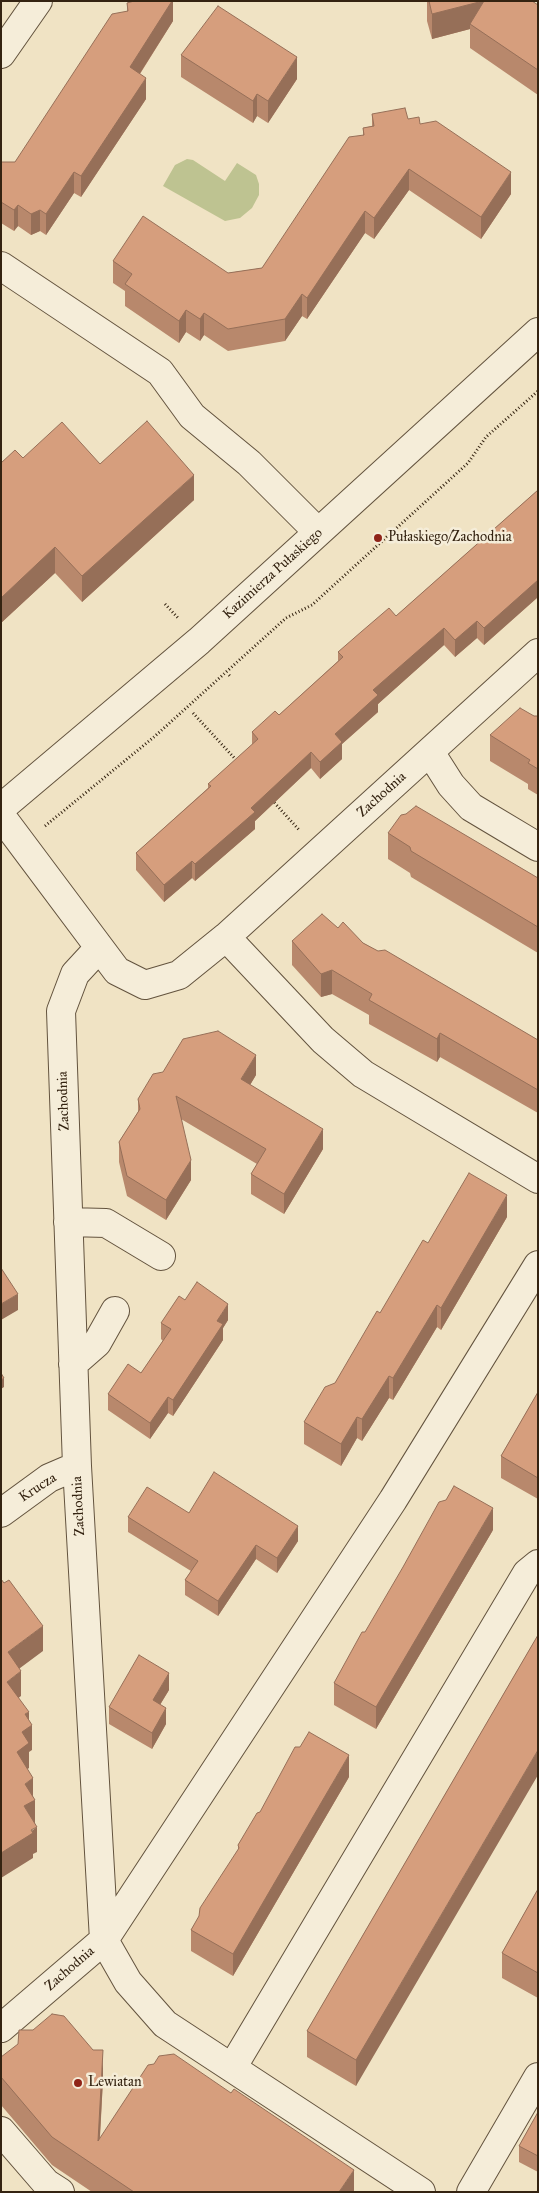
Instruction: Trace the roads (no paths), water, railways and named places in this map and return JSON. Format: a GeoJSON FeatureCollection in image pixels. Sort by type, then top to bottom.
{"type":"FeatureCollection","features":[{"type":"Feature","properties":{"kind":"street"},"geometry":{"type":"LineString","coordinates":[[1,54],[38,1]]}},
{"type":"Feature","properties":{"kind":"street"},"geometry":{"type":"LineString","coordinates":[[1,266],[160,372],[192,416],[249,463],[318,532]]}},
{"type":"Feature","properties":{"kind":"street","name":"Kazimierza Pułaskiego"},"geometry":{"type":"LineString","coordinates":[[1,808],[192,647],[538,332]]}},
{"type":"Feature","properties":{"kind":"street","name":"Zachodnia"},"geometry":{"type":"LineString","coordinates":[[1,816],[116,970],[145,984],[179,975],[226,937],[538,653]]}},
{"type":"Feature","properties":{"kind":"street"},"geometry":{"type":"LineString","coordinates":[[430,752],[451,784],[471,807],[538,847]]}},
{"type":"Feature","properties":{"kind":"street"},"geometry":{"type":"LineString","coordinates":[[226,937],[323,1040],[363,1074],[538,1179]]}},
{"type":"Feature","properties":{"kind":"street","name":"Zachodnia"},"geometry":{"type":"LineString","coordinates":[[1,2028],[104,1940],[77,1466],[61,1011],[76,974],[99,948]]}},
{"type":"Feature","properties":{"kind":"street"},"geometry":{"type":"LineString","coordinates":[[68,1222],[106,1223],[161,1256]]}},
{"type":"Feature","properties":{"kind":"street"},"geometry":{"type":"LineString","coordinates":[[421,2192],[394,2184],[232,2068],[165,2024],[128,1982],[104,1940],[393,1500],[538,1265]]}},
{"type":"Feature","properties":{"kind":"street"},"geometry":{"type":"LineString","coordinates":[[73,1364],[97,1343],[115,1311]]}},
{"type":"Feature","properties":{"kind":"street","name":"Krucza"},"geometry":{"type":"LineString","coordinates":[[1,1513],[49,1478],[77,1466]]}},
{"type":"Feature","properties":{"kind":"street"},"geometry":{"type":"LineString","coordinates":[[232,2068],[522,1580],[538,1564]]}},
{"type":"Feature","properties":{"kind":"street"},"geometry":{"type":"LineString","coordinates":[[471,2192],[538,2077]]}},
{"type":"Feature","properties":{"kind":"street"},"geometry":{"type":"LineString","coordinates":[[1,2131],[46,2183],[60,2192]]}},
{"type":"Feature","properties":{"kind":"place","name":"Pułaskiego/Zachodnia"},"geometry":{"type":"Point","coordinates":[378,538]}},
{"type":"Feature","properties":{"kind":"place","name":"Lewiatan"},"geometry":{"type":"Point","coordinates":[78,2083]}}]}
